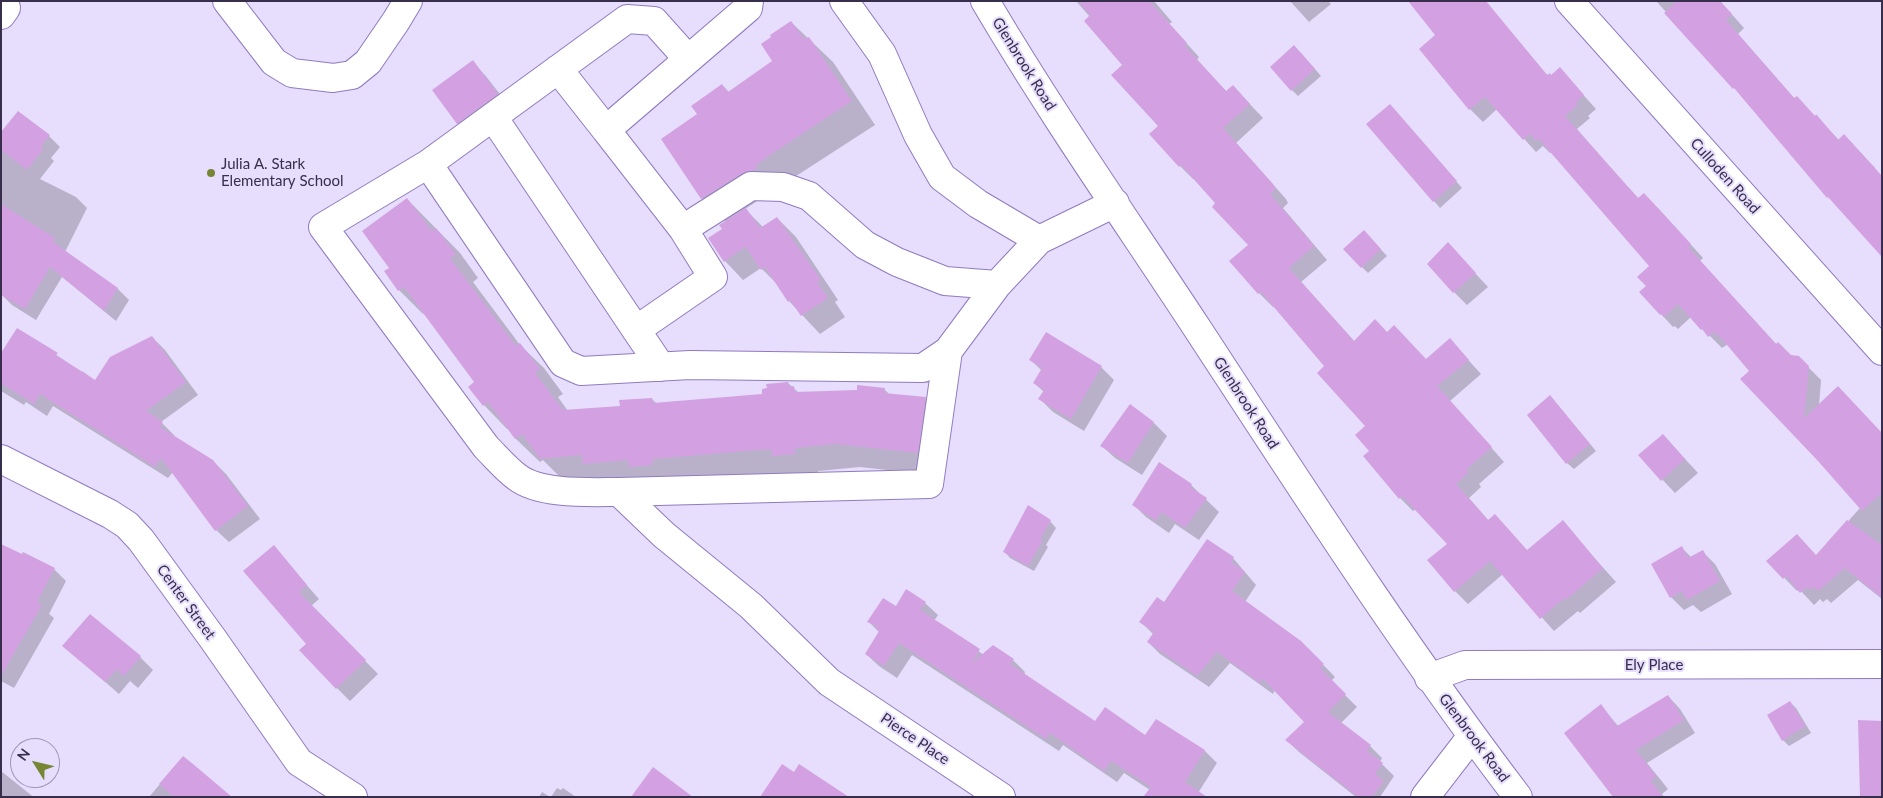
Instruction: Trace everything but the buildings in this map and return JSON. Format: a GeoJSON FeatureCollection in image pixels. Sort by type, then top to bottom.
{"type":"FeatureCollection","features":[{"type":"Feature","properties":{"kind":"street"},"geometry":{"type":"LineString","coordinates":[[227,1],[274,62],[292,73],[334,78],[352,75],[368,62],[408,1]]}},
{"type":"Feature","properties":{"kind":"street"},"geometry":{"type":"LineString","coordinates":[[606,130],[748,8],[749,1]]}},
{"type":"Feature","properties":{"kind":"street"},"geometry":{"type":"LineString","coordinates":[[844,1],[882,54],[918,135],[942,177],[978,204],[1039,240]]}},
{"type":"Feature","properties":{"kind":"street","name":"Glenbrook Road"},"geometry":{"type":"LineString","coordinates":[[985,1],[1063,125],[1327,527],[1429,678],[1518,797]]}},
{"type":"Feature","properties":{"kind":"street","name":"Culloden Road"},"geometry":{"type":"LineString","coordinates":[[1569,1],[1882,351]]}},
{"type":"Feature","properties":{"kind":"street"},"geometry":{"type":"LineString","coordinates":[[688,59],[654,21],[627,19],[428,164],[322,227],[486,447],[518,478],[542,488],[575,492],[929,484],[948,351]]}},
{"type":"Feature","properties":{"kind":"street"},"geometry":{"type":"LineString","coordinates":[[558,69],[683,229],[713,277],[636,330]]}},
{"type":"Feature","properties":{"kind":"street"},"geometry":{"type":"LineString","coordinates":[[493,117],[660,367]]}},
{"type":"Feature","properties":{"kind":"street"},"geometry":{"type":"LineString","coordinates":[[428,164],[564,363],[581,371],[690,365],[922,368],[948,351],[997,285],[1039,240],[1115,203]]}},
{"type":"Feature","properties":{"kind":"street"},"geometry":{"type":"LineString","coordinates":[[683,229],[751,186],[783,187],[809,196],[865,245],[897,262],[945,282],[997,285]]}},
{"type":"Feature","properties":{"kind":"street","name":"Center Street"},"geometry":{"type":"LineString","coordinates":[[1,459],[110,514],[127,525],[141,540],[202,624],[299,762],[338,793]]}},
{"type":"Feature","properties":{"kind":"street","name":"Pierce Place"},"geometry":{"type":"LineString","coordinates":[[619,492],[664,535],[751,606],[829,682],[1000,797]]}},
{"type":"Feature","properties":{"kind":"street","name":"Ely Place"},"geometry":{"type":"LineString","coordinates":[[1429,678],[1465,665],[1882,664]]}},
{"type":"Feature","properties":{"kind":"street"},"geometry":{"type":"LineString","coordinates":[[1425,797],[1472,736]]}},
{"type":"Feature","properties":{"kind":"place","name":"Julia A. Stark Elementary School"},"geometry":{"type":"Point","coordinates":[211,173]}}]}
